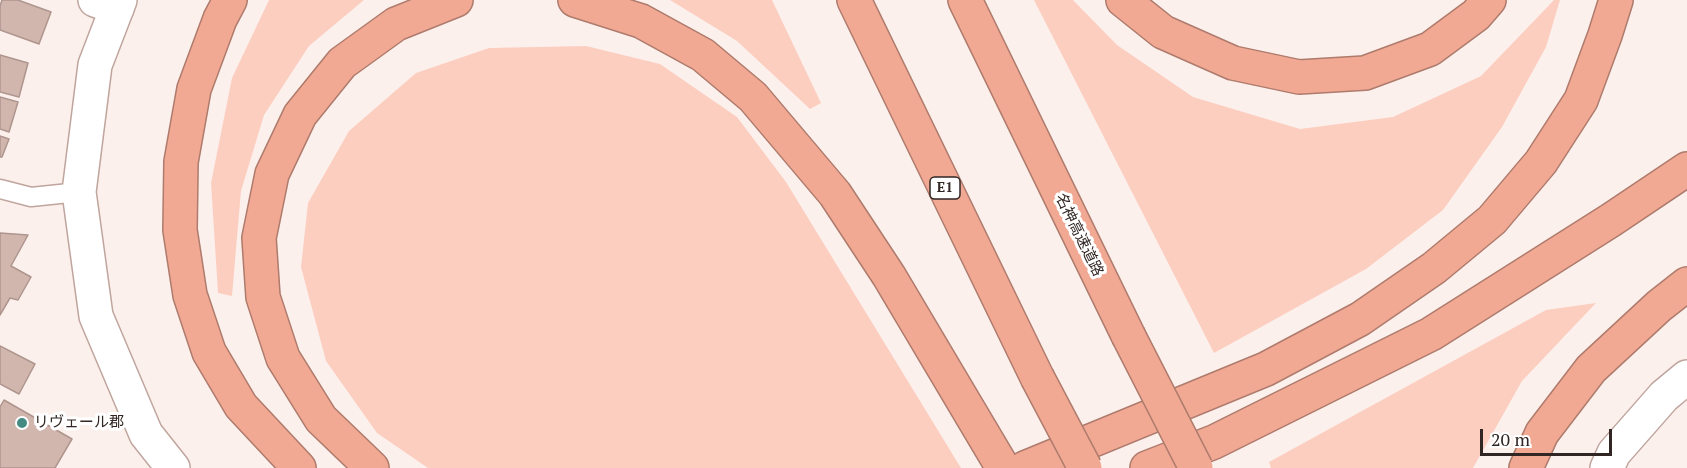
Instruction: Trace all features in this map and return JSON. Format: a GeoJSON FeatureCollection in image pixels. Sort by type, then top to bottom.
{"type":"FeatureCollection","features":[{"type":"Feature","properties":{"kind":"highway"},"geometry":{"type":"LineString","coordinates":[[230,0],[220,19],[194,89],[181,162],[182,241],[190,295],[209,352],[241,406],[299,468]]}},
{"type":"Feature","properties":{"kind":"highway"},"geometry":{"type":"LineString","coordinates":[[372,468],[321,419],[283,358],[263,297],[259,238],[272,174],[300,115],[342,63],[396,24],[456,0]]}},
{"type":"Feature","properties":{"kind":"highway"},"geometry":{"type":"LineString","coordinates":[[575,0],[641,21],[703,55],[753,97],[835,194],[889,276],[1003,468]]}},
{"type":"Feature","properties":{"kind":"highway","name":"E1"},"geometry":{"type":"LineString","coordinates":[[854,0],[1037,377],[1085,468]]}},
{"type":"Feature","properties":{"kind":"highway","name":"名神高速道路"},"geometry":{"type":"LineString","coordinates":[[965,0],[1128,335],[1196,468]]}},
{"type":"Feature","properties":{"kind":"highway"},"geometry":{"type":"LineString","coordinates":[[1123,0],[1163,32],[1233,63],[1299,77],[1365,73],[1430,49],[1476,15],[1489,0]]}},
{"type":"Feature","properties":{"kind":"highway"},"geometry":{"type":"LineString","coordinates":[[1025,468],[1266,369],[1360,319],[1434,268],[1492,220],[1541,162],[1581,100],[1616,0]]}},
{"type":"Feature","properties":{"kind":"highway"},"geometry":{"type":"LineString","coordinates":[[1147,468],[1214,442],[1431,334],[1687,169]]}},
{"type":"Feature","properties":{"kind":"highway"},"geometry":{"type":"LineString","coordinates":[[1526,468],[1542,433],[1591,369],[1659,306],[1687,284]]}},
{"type":"Feature","properties":{"kind":"street"},"geometry":{"type":"LineString","coordinates":[[110,3],[95,65],[79,192],[96,316],[146,434],[173,468]]}},
{"type":"Feature","properties":{"kind":"street"},"geometry":{"type":"LineString","coordinates":[[1607,468],[1614,453],[1664,396],[1687,376]]}},
{"type":"Feature","properties":{"kind":"lane"},"geometry":{"type":"LineString","coordinates":[[0,189],[31,197],[79,192]]}},
{"type":"Feature","properties":{"kind":"shaded area"},"geometry":{"type":"Polygon","coordinates":[[[269,0],[364,0],[309,46],[264,115],[241,191],[232,296],[218,293],[211,183],[232,78],[269,0]]]}},
{"type":"Feature","properties":{"kind":"shaded area"},"geometry":{"type":"Polygon","coordinates":[[[670,0],[772,0],[821,103],[810,109],[737,41],[670,0]]]}},
{"type":"Feature","properties":{"kind":"shaded area"},"geometry":{"type":"Polygon","coordinates":[[[1034,0],[1073,0],[1117,45],[1193,97],[1300,129],[1393,117],[1481,76],[1554,0],[1560,0],[1546,47],[1502,127],[1443,210],[1366,269],[1214,353],[1034,0]]]}},
{"type":"Feature","properties":{"kind":"shaded area"},"geometry":{"type":"Polygon","coordinates":[[[586,46],[660,64],[737,117],[786,182],[961,468],[428,468],[377,433],[326,361],[301,267],[308,203],[349,131],[416,73],[489,48],[586,46]]]}},
{"type":"Feature","properties":{"kind":"shaded area"},"geometry":{"type":"Polygon","coordinates":[[[1596,303],[1522,381],[1473,468],[1271,468],[1269,462],[1546,310],[1596,303]]]}},
{"type":"Feature","properties":{"kind":"building"},"geometry":{"type":"Polygon","coordinates":[[[2,0],[18,0],[51,12],[39,44],[0,30],[2,0]]]}},
{"type":"Feature","properties":{"kind":"building"},"geometry":{"type":"Polygon","coordinates":[[[0,55],[28,63],[19,97],[0,92],[0,55]]]}},
{"type":"Feature","properties":{"kind":"building"},"geometry":{"type":"Polygon","coordinates":[[[0,97],[18,102],[9,132],[0,129],[0,97]]]}},
{"type":"Feature","properties":{"kind":"building"},"geometry":{"type":"Polygon","coordinates":[[[0,136],[9,139],[2,157],[0,157],[0,136]]]}},
{"type":"Feature","properties":{"kind":"building"},"geometry":{"type":"Polygon","coordinates":[[[0,233],[28,235],[11,266],[31,277],[18,300],[10,298],[0,315],[0,233]]]}},
{"type":"Feature","properties":{"kind":"building"},"geometry":{"type":"Polygon","coordinates":[[[0,346],[35,364],[19,394],[0,384],[0,346]]]}},
{"type":"Feature","properties":{"kind":"building","name":"リヴェール郡"},"geometry":{"type":"Polygon","coordinates":[[[4,400],[72,439],[55,468],[0,468],[0,407],[4,400]]]}},
{"type":"Feature","properties":{"kind":"place","name":"リヴェール郡"},"geometry":{"type":"Point","coordinates":[22,423]}}]}
